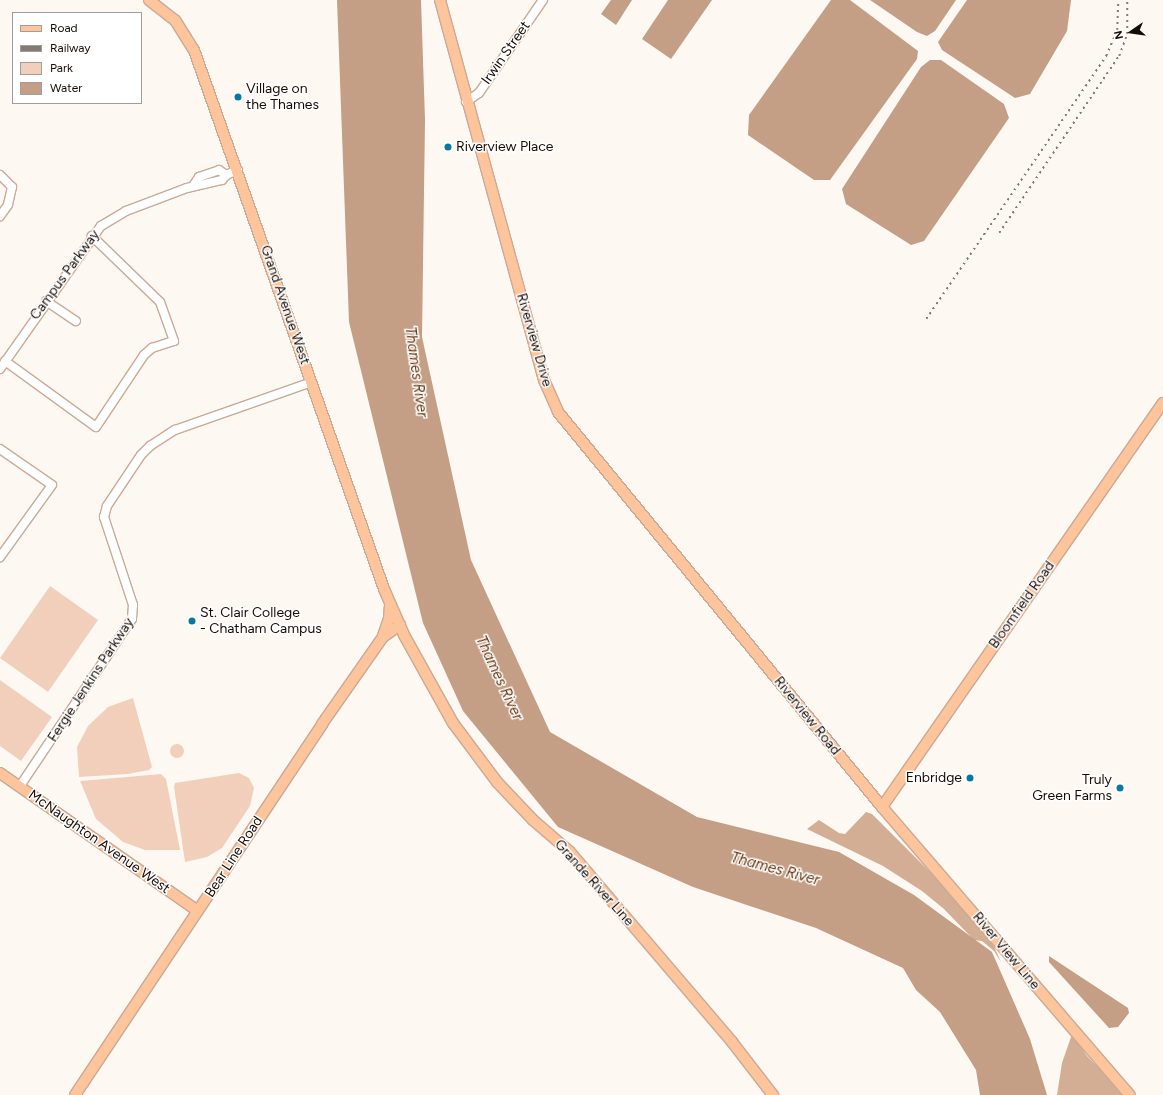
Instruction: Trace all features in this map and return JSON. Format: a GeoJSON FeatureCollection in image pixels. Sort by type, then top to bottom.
{"type":"FeatureCollection","features":[{"type":"Feature","properties":{"kind":"main road","name":"Grand Avenue West"},"geometry":{"type":"LineString","coordinates":[[149,0],[169,14],[189,40],[238,170],[387,596],[400,625]]}},
{"type":"Feature","properties":{"kind":"main road","name":"Riverview Drive"},"geometry":{"type":"LineString","coordinates":[[440,0],[466,102],[550,397],[568,425],[733,626]]}},
{"type":"Feature","properties":{"kind":"main road","name":"Bloomfield Road"},"geometry":{"type":"LineString","coordinates":[[882,807],[1163,403]]}},
{"type":"Feature","properties":{"kind":"main road"},"geometry":{"type":"LineString","coordinates":[[383,637],[390,613],[387,596]]}},
{"type":"Feature","properties":{"kind":"main road","name":"Bear Line Road"},"geometry":{"type":"LineString","coordinates":[[75,1095],[383,637],[400,625]]}},
{"type":"Feature","properties":{"kind":"main road","name":"Grande River Line"},"geometry":{"type":"LineString","coordinates":[[400,625],[453,723],[497,782],[533,820],[570,852],[732,1042],[773,1095]]}},
{"type":"Feature","properties":{"kind":"main road","name":"Riverview Road"},"geometry":{"type":"LineString","coordinates":[[733,626],[882,807]]}},
{"type":"Feature","properties":{"kind":"main road","name":"McNaughton Avenue West"},"geometry":{"type":"LineString","coordinates":[[0,773],[198,911]]}},
{"type":"Feature","properties":{"kind":"main road","name":"River View Line"},"geometry":{"type":"LineString","coordinates":[[882,807],[1130,1095]]}},
{"type":"Feature","properties":{"kind":"street","name":"Irwin Street"},"geometry":{"type":"LineString","coordinates":[[466,102],[479,92],[543,0]]}},
{"type":"Feature","properties":{"kind":"street","name":"Campus Parkway"},"geometry":{"type":"LineString","coordinates":[[0,369],[46,301],[92,236],[101,226],[126,211],[193,186],[198,177],[219,170],[226,174],[238,170]]}},
{"type":"Feature","properties":{"kind":"street"},"geometry":{"type":"LineString","coordinates":[[0,175],[12,187],[8,205],[0,216]]}},
{"type":"Feature","properties":{"kind":"street"},"geometry":{"type":"LineString","coordinates":[[5,361],[96,427],[144,355],[152,348],[174,341],[160,302],[92,236]]}},
{"type":"Feature","properties":{"kind":"street"},"geometry":{"type":"LineString","coordinates":[[46,301],[76,321]]}},
{"type":"Feature","properties":{"kind":"street","name":"Fergie Jenkins Parkway"},"geometry":{"type":"LineString","coordinates":[[20,786],[132,619],[133,605],[104,517],[106,506],[141,455],[150,446],[176,429],[312,382]]}},
{"type":"Feature","properties":{"kind":"street"},"geometry":{"type":"LineString","coordinates":[[0,449],[52,484],[0,557]]}},
{"type":"Feature","properties":{"kind":"green space"},"geometry":{"type":"Polygon","coordinates":[[[50,586],[98,620],[48,692],[0,658],[50,586]]]}},
{"type":"Feature","properties":{"kind":"green space"},"geometry":{"type":"Polygon","coordinates":[[[0,680],[52,717],[21,761],[0,746],[0,680]]]}},
{"type":"Feature","properties":{"kind":"green space"},"geometry":{"type":"Polygon","coordinates":[[[133,698],[152,767],[149,770],[128,774],[79,777],[77,747],[88,726],[108,707],[133,698]]]}},
{"type":"Feature","properties":{"kind":"green space"},"geometry":{"type":"Polygon","coordinates":[[[174,744],[180,744],[184,748],[184,754],[180,758],[174,758],[170,754],[170,748],[174,744]]]}},
{"type":"Feature","properties":{"kind":"green space"},"geometry":{"type":"Polygon","coordinates":[[[239,773],[249,778],[254,788],[250,806],[222,848],[207,857],[185,862],[174,787],[175,783],[239,773]]]}},
{"type":"Feature","properties":{"kind":"green space"},"geometry":{"type":"Polygon","coordinates":[[[161,774],[166,779],[180,850],[145,850],[123,842],[96,819],[80,781],[161,774]]]}},
{"type":"Feature","properties":{"kind":"shaded area"},"geometry":{"type":"Polygon","coordinates":[[[866,812],[872,814],[937,879],[992,942],[1001,962],[994,951],[982,941],[974,940],[944,909],[922,891],[883,866],[807,829],[819,820],[839,833],[845,834],[866,812]]]}},
{"type":"Feature","properties":{"kind":"shaded area"},"geometry":{"type":"Polygon","coordinates":[[[1072,1034],[1087,1056],[1125,1095],[1057,1095],[1062,1063],[1072,1034]]]}},
{"type":"Feature","properties":{"kind":"water","name":"Thames River"},"geometry":{"type":"Polygon","coordinates":[[[337,0],[421,0],[425,120],[422,337],[471,560],[550,732],[697,817],[839,852],[914,895],[992,952],[1030,1039],[1047,1095],[980,1095],[976,1070],[940,1012],[916,990],[903,968],[816,928],[693,887],[558,827],[463,711],[423,623],[349,322],[337,0]]]}},
{"type":"Feature","properties":{"kind":"water"},"geometry":{"type":"Polygon","coordinates":[[[611,0],[632,0],[616,25],[601,14],[611,0]]]}},
{"type":"Feature","properties":{"kind":"water"},"geometry":{"type":"Polygon","coordinates":[[[668,0],[712,0],[671,59],[642,39],[668,0]]]}},
{"type":"Feature","properties":{"kind":"water"},"geometry":{"type":"Polygon","coordinates":[[[831,0],[850,0],[918,51],[917,59],[830,180],[814,180],[748,135],[749,115],[831,0]]]}},
{"type":"Feature","properties":{"kind":"water"},"geometry":{"type":"Polygon","coordinates":[[[870,0],[956,0],[935,31],[927,36],[917,32],[870,0]]]}},
{"type":"Feature","properties":{"kind":"water"},"geometry":{"type":"Polygon","coordinates":[[[967,0],[1071,0],[1067,31],[1030,94],[1015,98],[942,50],[938,42],[967,0]]]}},
{"type":"Feature","properties":{"kind":"water"},"geometry":{"type":"Polygon","coordinates":[[[930,60],[941,60],[1004,104],[1009,118],[924,241],[911,245],[846,204],[842,189],[921,67],[930,60]]]}},
{"type":"Feature","properties":{"kind":"water"},"geometry":{"type":"Polygon","coordinates":[[[1049,956],[1128,1008],[1129,1013],[1118,1027],[1109,1028],[1049,962],[1049,956]]]}},
{"type":"Feature","properties":{"kind":"railway"},"geometry":{"type":"LineString","coordinates":[[926,319],[1106,56],[1117,30],[1118,0]]}},
{"type":"Feature","properties":{"kind":"railway"},"geometry":{"type":"LineString","coordinates":[[999,233],[1119,56],[1127,34],[1127,0]]}},
{"type":"Feature","properties":{"kind":"place","name":"Village on the Thames"},"geometry":{"type":"Point","coordinates":[238,97]}},
{"type":"Feature","properties":{"kind":"place","name":"Riverview Place"},"geometry":{"type":"Point","coordinates":[448,147]}},
{"type":"Feature","properties":{"kind":"place","name":"St. Clair College - Chatham Campus"},"geometry":{"type":"Point","coordinates":[192,621]}},
{"type":"Feature","properties":{"kind":"place","name":"Enbridge"},"geometry":{"type":"Point","coordinates":[970,778]}},
{"type":"Feature","properties":{"kind":"place","name":"Truly Green Farms"},"geometry":{"type":"Point","coordinates":[1120,788]}}]}
